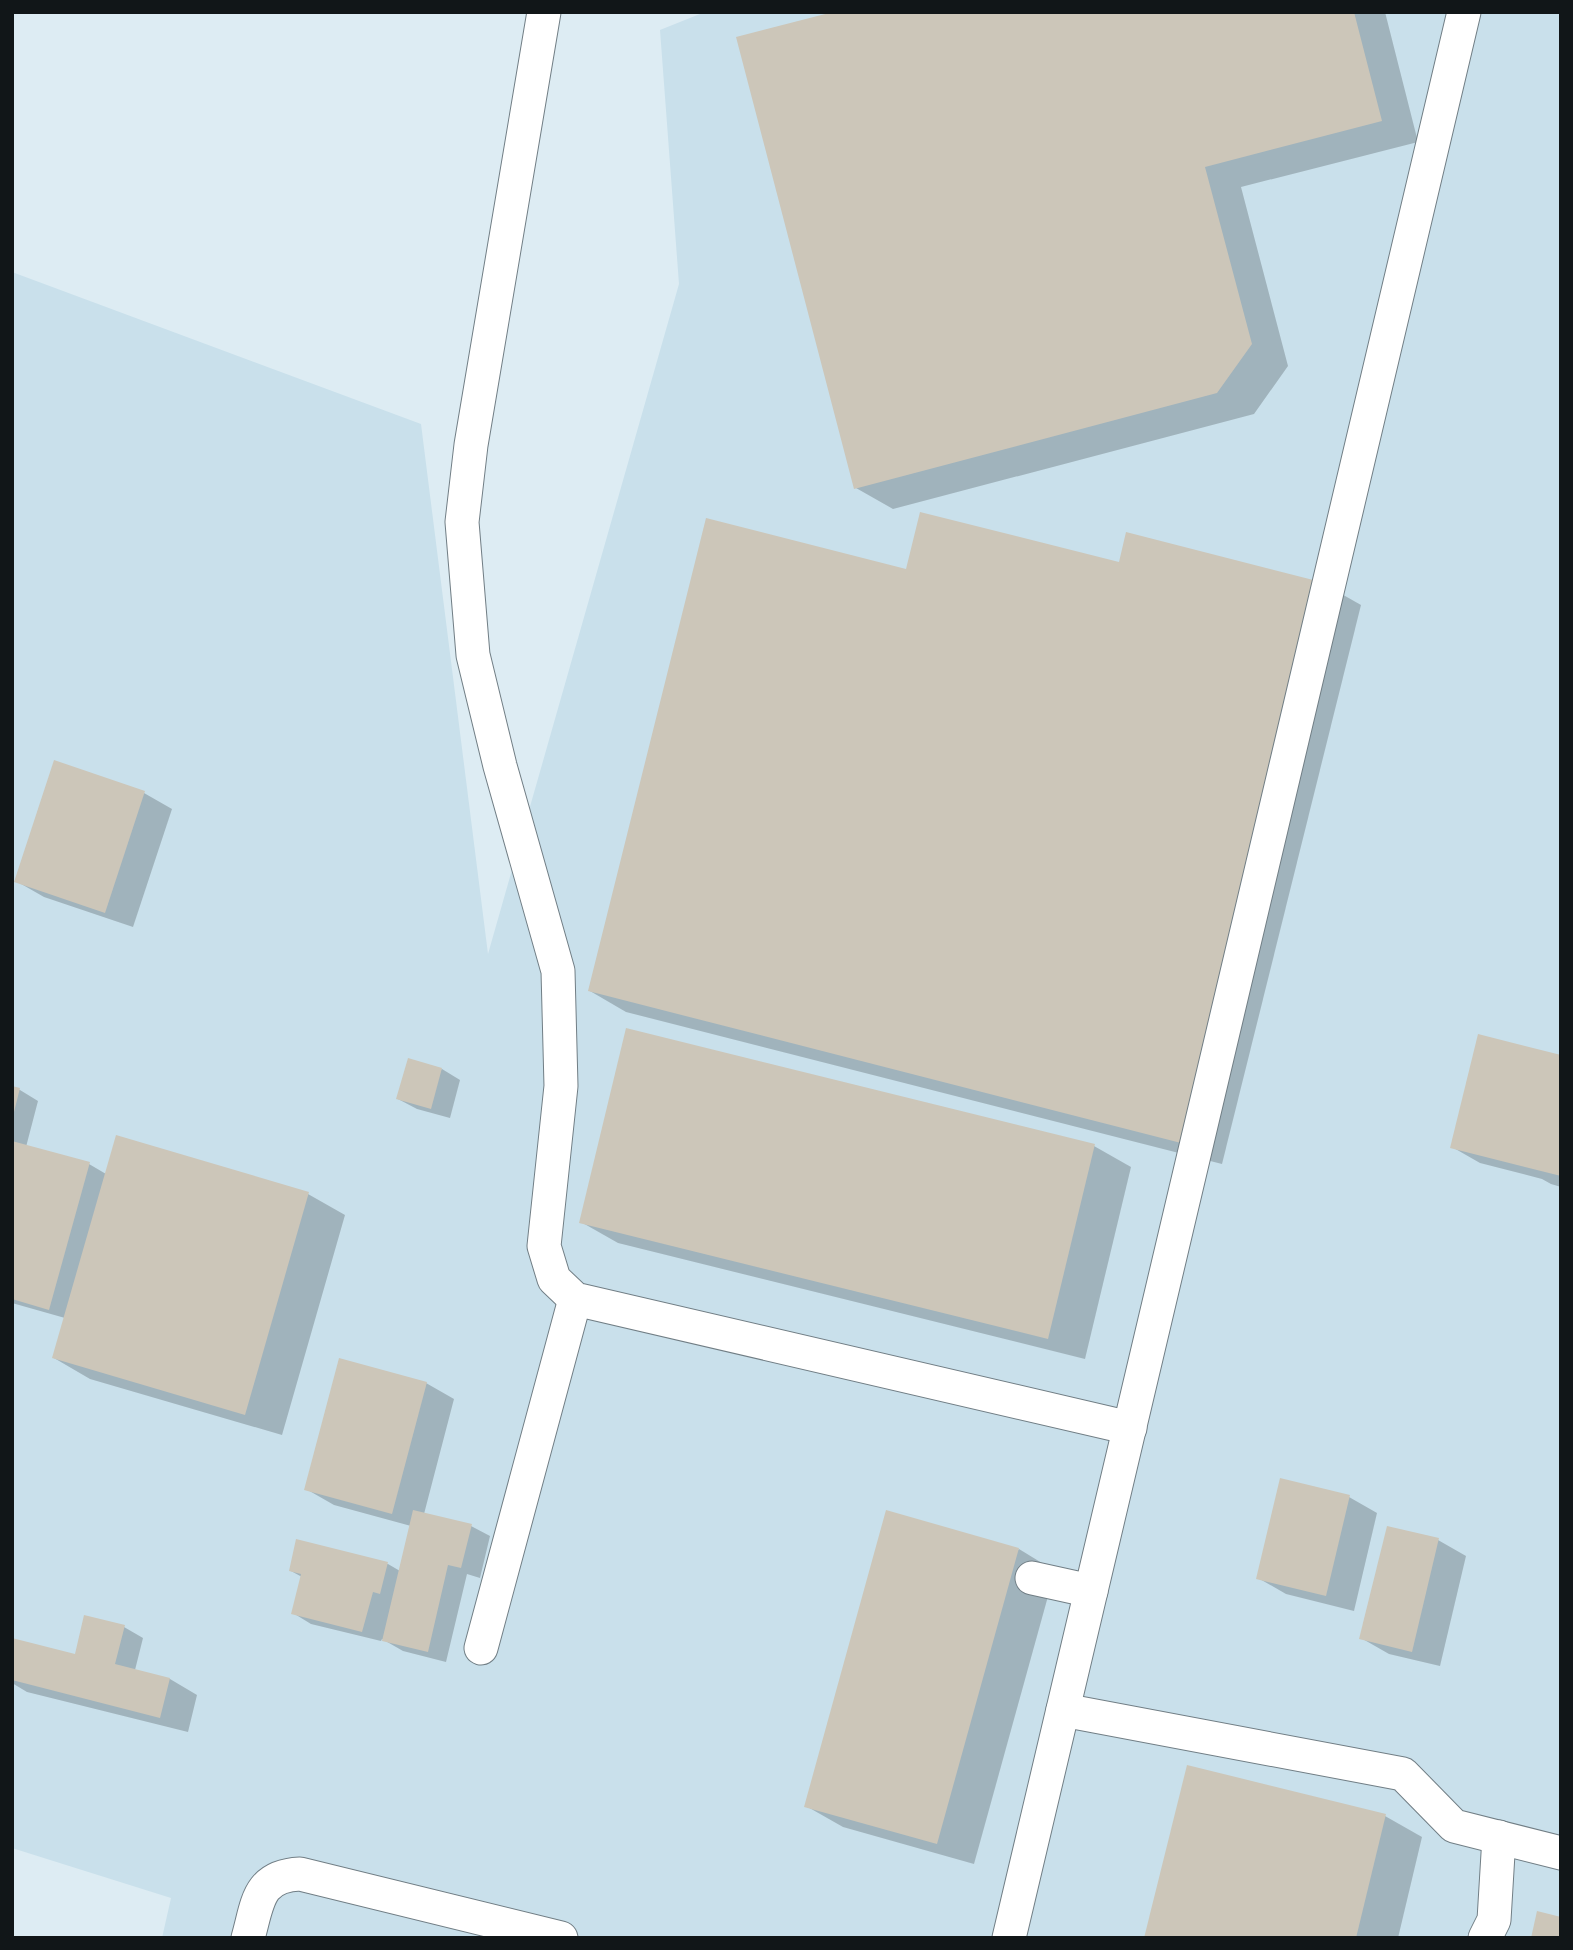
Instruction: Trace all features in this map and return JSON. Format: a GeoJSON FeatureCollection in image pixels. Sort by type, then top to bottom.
{"type":"FeatureCollection","features":[{"type":"Feature","properties":{"kind":"street"},"geometry":{"type":"LineString","coordinates":[[544,12],[471,444],[462,522],[473,655],[500,766],[558,971],[561,1086],[544,1246],[554,1279],[575,1299],[1130,1428]]}},
{"type":"Feature","properties":{"kind":"street"},"geometry":{"type":"LineString","coordinates":[[1009,1938],[1464,12]]}},
{"type":"Feature","properties":{"kind":"street"},"geometry":{"type":"LineString","coordinates":[[481,1648],[575,1299]]}},
{"type":"Feature","properties":{"kind":"street"},"geometry":{"type":"LineString","coordinates":[[1032,1578],[1091,1591]]}},
{"type":"Feature","properties":{"kind":"street"},"geometry":{"type":"LineString","coordinates":[[1063,1710],[1403,1774],[1454,1825],[1561,1853]]}},
{"type":"Feature","properties":{"kind":"street"},"geometry":{"type":"LineString","coordinates":[[1485,1938],[1494,1920],[1499,1837]]}},
{"type":"Feature","properties":{"kind":"street"},"geometry":{"type":"LineString","coordinates":[[248,1938],[260,1894],[269,1883],[289,1874],[300,1874],[561,1938]]}},
{"type":"Feature","properties":{"kind":"shaded area"},"geometry":{"type":"Polygon","coordinates":[[[705,12],[1561,12],[1561,1938],[162,1938],[171,1898],[12,1848],[12,272],[421,424],[488,954],[679,284],[660,30],[705,12]]]}},
{"type":"Feature","properties":{"kind":"building"},"geometry":{"type":"Polygon","coordinates":[[[833,12],[1354,12],[1382,121],[1205,167],[1252,344],[1217,393],[854,489],[736,37],[833,12]]]}},
{"type":"Feature","properties":{"kind":"building"},"geometry":{"type":"Polygon","coordinates":[[[920,512],[1119,562],[1126,532],[1325,583],[1185,1144],[588,991],[706,518],[906,569],[920,512]]]}},
{"type":"Feature","properties":{"kind":"building"},"geometry":{"type":"Polygon","coordinates":[[[54,760],[145,791],[105,913],[14,882],[54,760]]]}},
{"type":"Feature","properties":{"kind":"building"},"geometry":{"type":"Polygon","coordinates":[[[626,1028],[1095,1144],[1048,1339],[579,1223],[626,1028]]]}},
{"type":"Feature","properties":{"kind":"building"},"geometry":{"type":"Polygon","coordinates":[[[1478,1034],[1561,1055],[1561,1176],[1450,1148],[1478,1034]]]}},
{"type":"Feature","properties":{"kind":"building"},"geometry":{"type":"Polygon","coordinates":[[[408,1058],[442,1068],[431,1109],[396,1099],[408,1058]]]}},
{"type":"Feature","properties":{"kind":"building"},"geometry":{"type":"Polygon","coordinates":[[[12,1086],[20,1088],[13,1116],[12,1116],[12,1086]]]}},
{"type":"Feature","properties":{"kind":"building"},"geometry":{"type":"Polygon","coordinates":[[[116,1135],[309,1192],[245,1415],[52,1358],[116,1135]]]}},
{"type":"Feature","properties":{"kind":"building"},"geometry":{"type":"Polygon","coordinates":[[[12,1141],[90,1162],[49,1310],[12,1299],[12,1141]]]}},
{"type":"Feature","properties":{"kind":"building"},"geometry":{"type":"Polygon","coordinates":[[[339,1358],[427,1382],[392,1514],[304,1490],[339,1358]]]}},
{"type":"Feature","properties":{"kind":"building"},"geometry":{"type":"Polygon","coordinates":[[[1280,1478],[1350,1495],[1326,1596],[1256,1579],[1280,1478]]]}},
{"type":"Feature","properties":{"kind":"building"},"geometry":{"type":"Polygon","coordinates":[[[413,1510],[472,1524],[461,1568],[448,1565],[428,1652],[382,1641],[413,1510]]]}},
{"type":"Feature","properties":{"kind":"building"},"geometry":{"type":"Polygon","coordinates":[[[886,1510],[1019,1548],[937,1844],[804,1807],[886,1510]]]}},
{"type":"Feature","properties":{"kind":"building"},"geometry":{"type":"Polygon","coordinates":[[[1387,1526],[1439,1538],[1412,1652],[1359,1639],[1387,1526]]]}},
{"type":"Feature","properties":{"kind":"building"},"geometry":{"type":"Polygon","coordinates":[[[296,1539],[388,1562],[380,1594],[373,1592],[362,1632],[291,1614],[301,1574],[289,1571],[296,1539]]]}},
{"type":"Feature","properties":{"kind":"building"},"geometry":{"type":"Polygon","coordinates":[[[84,1615],[125,1625],[115,1664],[170,1678],[160,1718],[12,1680],[12,1638],[75,1654],[84,1615]]]}},
{"type":"Feature","properties":{"kind":"building"},"geometry":{"type":"Polygon","coordinates":[[[1187,1765],[1386,1814],[1356,1938],[1144,1938],[1187,1765]]]}},
{"type":"Feature","properties":{"kind":"building"},"geometry":{"type":"Polygon","coordinates":[[[1537,1911],[1561,1917],[1561,1938],[1531,1938],[1537,1911]]]}}]}
